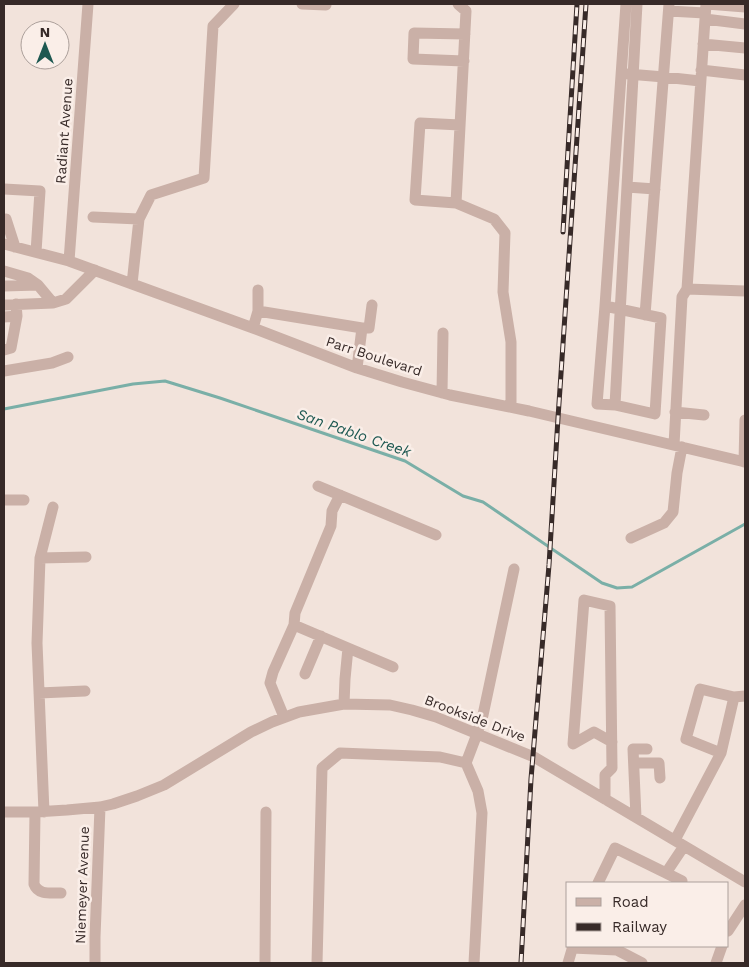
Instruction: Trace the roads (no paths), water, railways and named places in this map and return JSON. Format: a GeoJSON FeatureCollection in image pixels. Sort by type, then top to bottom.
{"type":"FeatureCollection","features":[{"type":"Feature","properties":{"kind":"street","name":"Radiant Avenue"},"geometry":{"type":"LineString","coordinates":[[69,261],[88,4]]}},
{"type":"Feature","properties":{"kind":"street"},"geometry":{"type":"LineString","coordinates":[[132,284],[139,219],[151,195],[204,178],[213,26],[234,4]]}},
{"type":"Feature","properties":{"kind":"street"},"geometry":{"type":"LineString","coordinates":[[302,4],[326,4]]}},
{"type":"Feature","properties":{"kind":"street"},"geometry":{"type":"LineString","coordinates":[[456,203],[466,11],[458,4]]}},
{"type":"Feature","properties":{"kind":"street"},"geometry":{"type":"LineString","coordinates":[[605,306],[660,318],[655,414],[615,405],[597,404],[626,4]]}},
{"type":"Feature","properties":{"kind":"street"},"geometry":{"type":"LineString","coordinates":[[615,405],[638,4]]}},
{"type":"Feature","properties":{"kind":"street"},"geometry":{"type":"LineString","coordinates":[[645,315],[669,7],[706,10],[745,7]]}},
{"type":"Feature","properties":{"kind":"street"},"geometry":{"type":"LineString","coordinates":[[706,10],[745,24]]}},
{"type":"Feature","properties":{"kind":"street"},"geometry":{"type":"LineString","coordinates":[[631,538],[664,523],[673,512],[677,473],[678,446],[675,412],[682,296],[687,289],[706,10]]}},
{"type":"Feature","properties":{"kind":"street"},"geometry":{"type":"LineString","coordinates":[[464,61],[413,59],[414,33],[465,34]]}},
{"type":"Feature","properties":{"kind":"street"},"geometry":{"type":"LineString","coordinates":[[703,44],[745,48]]}},
{"type":"Feature","properties":{"kind":"street"},"geometry":{"type":"LineString","coordinates":[[621,74],[664,76],[745,75]]}},
{"type":"Feature","properties":{"kind":"street"},"geometry":{"type":"LineString","coordinates":[[460,125],[420,123],[415,200],[456,203],[494,219],[505,232],[503,292],[511,342],[511,408]]}},
{"type":"Feature","properties":{"kind":"street"},"geometry":{"type":"LineString","coordinates":[[627,186],[655,189]]}},
{"type":"Feature","properties":{"kind":"street"},"geometry":{"type":"LineString","coordinates":[[4,189],[40,191],[36,252]]}},
{"type":"Feature","properties":{"kind":"street"},"geometry":{"type":"LineString","coordinates":[[4,217],[10,246]]}},
{"type":"Feature","properties":{"kind":"street"},"geometry":{"type":"LineString","coordinates":[[93,217],[139,219]]}},
{"type":"Feature","properties":{"kind":"street","name":"Parr Boulevard"},"geometry":{"type":"LineString","coordinates":[[10,246],[69,261],[95,270],[357,368],[402,382],[442,393],[745,462]]}},
{"type":"Feature","properties":{"kind":"street"},"geometry":{"type":"LineString","coordinates":[[4,304],[53,303],[66,299],[95,270]]}},
{"type":"Feature","properties":{"kind":"street"},"geometry":{"type":"LineString","coordinates":[[4,271],[28,278],[38,285],[53,303]]}},
{"type":"Feature","properties":{"kind":"street"},"geometry":{"type":"LineString","coordinates":[[4,286],[38,285]]}},
{"type":"Feature","properties":{"kind":"street"},"geometry":{"type":"LineString","coordinates":[[687,289],[745,292]]}},
{"type":"Feature","properties":{"kind":"street"},"geometry":{"type":"LineString","coordinates":[[253,328],[258,311],[258,290]]}},
{"type":"Feature","properties":{"kind":"street"},"geometry":{"type":"LineString","coordinates":[[4,350],[11,348],[17,316],[16,304]]}},
{"type":"Feature","properties":{"kind":"street"},"geometry":{"type":"LineString","coordinates":[[357,368],[372,305]]}},
{"type":"Feature","properties":{"kind":"street"},"geometry":{"type":"LineString","coordinates":[[258,311],[366,328]]}},
{"type":"Feature","properties":{"kind":"street"},"geometry":{"type":"LineString","coordinates":[[4,317],[17,316]]}},
{"type":"Feature","properties":{"kind":"street"},"geometry":{"type":"LineString","coordinates":[[442,393],[443,333]]}},
{"type":"Feature","properties":{"kind":"street"},"geometry":{"type":"LineString","coordinates":[[4,371],[52,363],[68,357]]}},
{"type":"Feature","properties":{"kind":"street"},"geometry":{"type":"LineString","coordinates":[[675,412],[704,415]]}},
{"type":"Feature","properties":{"kind":"street"},"geometry":{"type":"LineString","coordinates":[[745,420],[745,462]]}},
{"type":"Feature","properties":{"kind":"street"},"geometry":{"type":"LineString","coordinates":[[318,486],[436,535]]}},
{"type":"Feature","properties":{"kind":"street"},"geometry":{"type":"LineString","coordinates":[[284,717],[270,683],[294,625],[295,613],[331,526],[332,511],[340,495]]}},
{"type":"Feature","properties":{"kind":"street"},"geometry":{"type":"LineString","coordinates":[[4,500],[24,500]]}},
{"type":"Feature","properties":{"kind":"street"},"geometry":{"type":"LineString","coordinates":[[53,507],[40,558],[36,643],[39,693],[40,812],[34,884],[35,888],[42,892],[61,892]]}},
{"type":"Feature","properties":{"kind":"street"},"geometry":{"type":"LineString","coordinates":[[40,558],[86,557]]}},
{"type":"Feature","properties":{"kind":"street"},"geometry":{"type":"LineString","coordinates":[[474,963],[482,813],[478,791],[466,763],[478,734],[514,569]]}},
{"type":"Feature","properties":{"kind":"street"},"geometry":{"type":"LineString","coordinates":[[605,799],[605,775],[612,768],[612,742],[610,606],[584,600],[573,744],[594,732],[612,742]]}},
{"type":"Feature","properties":{"kind":"street"},"geometry":{"type":"LineString","coordinates":[[294,625],[393,667]]}},
{"type":"Feature","properties":{"kind":"street"},"geometry":{"type":"LineString","coordinates":[[305,674],[320,636]]}},
{"type":"Feature","properties":{"kind":"street"},"geometry":{"type":"LineString","coordinates":[[344,704],[348,648]]}},
{"type":"Feature","properties":{"kind":"street"},"geometry":{"type":"LineString","coordinates":[[666,873],[721,753],[739,697],[700,689],[686,739],[721,753]]}},
{"type":"Feature","properties":{"kind":"street"},"geometry":{"type":"LineString","coordinates":[[39,693],[84,691]]}},
{"type":"Feature","properties":{"kind":"street","name":"Brookside Drive"},"geometry":{"type":"LineString","coordinates":[[4,812],[40,812],[100,807],[137,796],[164,785],[251,732],[298,712],[344,704],[390,705],[436,717],[534,757],[745,882]]}},
{"type":"Feature","properties":{"kind":"street"},"geometry":{"type":"LineString","coordinates":[[636,817],[633,749],[647,749]]}},
{"type":"Feature","properties":{"kind":"street"},"geometry":{"type":"LineString","coordinates":[[317,963],[322,768],[340,753],[440,757],[466,763]]}},
{"type":"Feature","properties":{"kind":"street"},"geometry":{"type":"LineString","coordinates":[[634,762],[660,763],[660,778]]}},
{"type":"Feature","properties":{"kind":"street","name":"Niemeyer Avenue"},"geometry":{"type":"LineString","coordinates":[[95,963],[94,937],[100,807]]}},
{"type":"Feature","properties":{"kind":"street"},"geometry":{"type":"LineString","coordinates":[[265,963],[266,812]]}},
{"type":"Feature","properties":{"kind":"street"},"geometry":{"type":"LineString","coordinates":[[598,882],[615,848],[682,882]]}},
{"type":"Feature","properties":{"kind":"street"},"geometry":{"type":"LineString","coordinates":[[729,929],[745,905]]}},
{"type":"Feature","properties":{"kind":"street"},"geometry":{"type":"LineString","coordinates":[[568,963],[573,947],[617,950],[642,963]]}},
{"type":"Feature","properties":{"kind":"street"},"geometry":{"type":"LineString","coordinates":[[716,963],[722,947]]}},
{"type":"Feature","properties":{"kind":"waterway","name":"San Pablo Creek"},"geometry":{"type":"LineString","coordinates":[[4,409],[133,384],[165,381],[405,461],[463,496],[483,502],[602,583],[617,588],[632,587],[745,524]]}},
{"type":"Feature","properties":{"kind":"railway"},"geometry":{"type":"LineString","coordinates":[[563,232],[577,4]]}},
{"type":"Feature","properties":{"kind":"railway"},"geometry":{"type":"LineString","coordinates":[[521,963],[531,779],[549,565],[586,4]]}}]}
